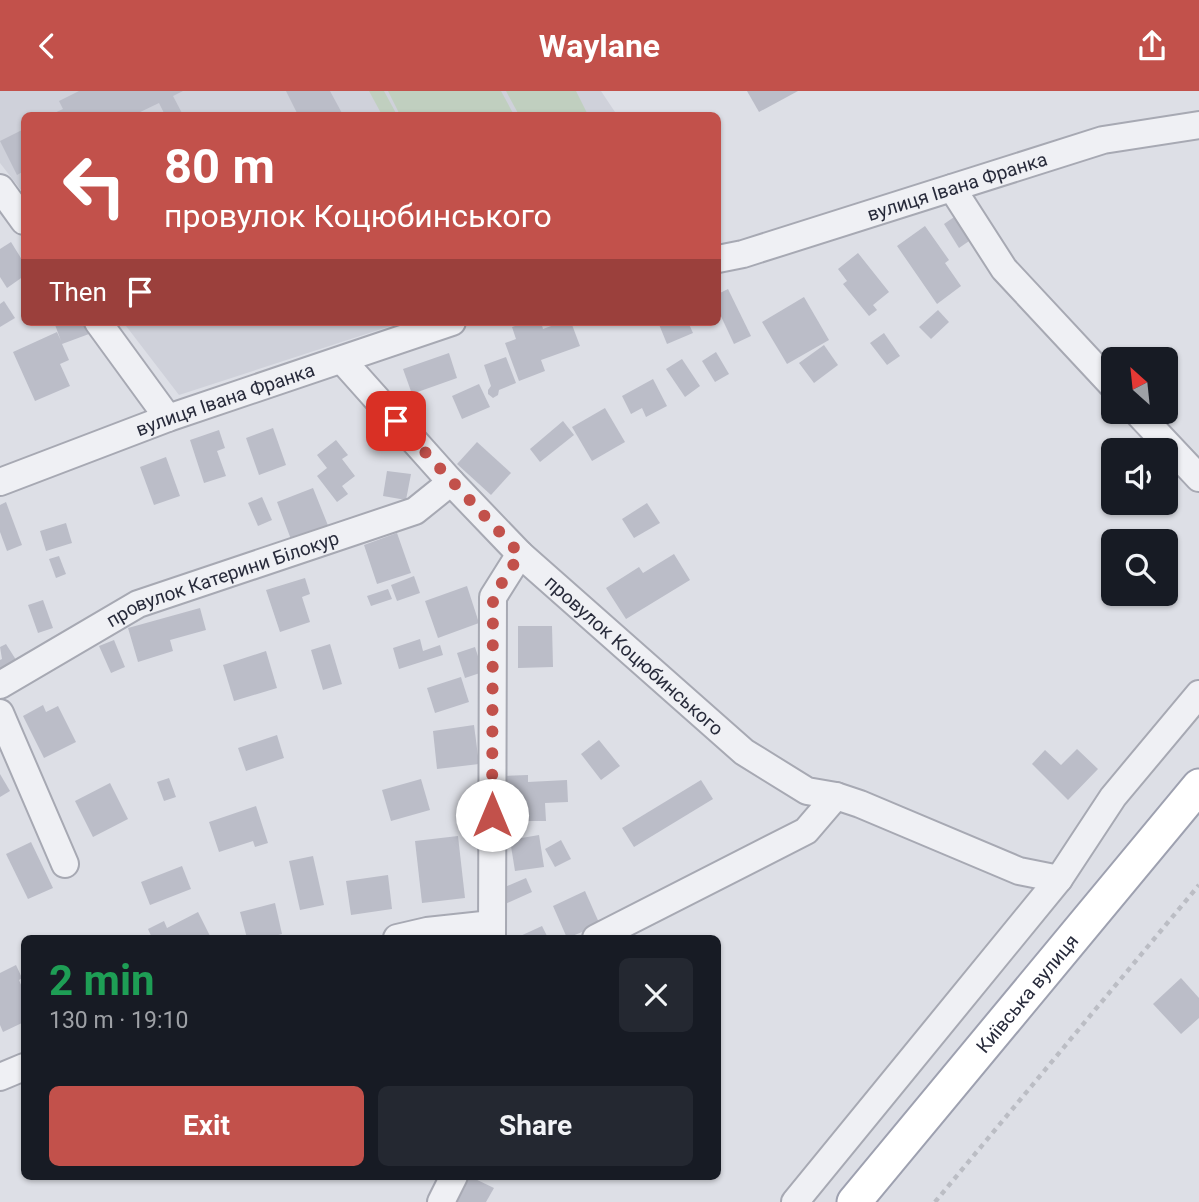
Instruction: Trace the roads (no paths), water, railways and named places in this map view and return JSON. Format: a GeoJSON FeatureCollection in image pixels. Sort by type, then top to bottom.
{"type":"FeatureCollection","features":[{"type":"Feature","properties":{"kind":"main road","name":"Київська вулиця"},"geometry":{"type":"LineString","coordinates":[[855,1202],[1199,786]]}},
{"type":"Feature","properties":{"kind":"street","name":"вулиця Івана Франка"},"geometry":{"type":"LineString","coordinates":[[721,259],[1103,140],[1199,125]]}},
{"type":"Feature","properties":{"kind":"street"},"geometry":{"type":"LineString","coordinates":[[0,188],[21,217]]}},
{"type":"Feature","properties":{"kind":"street"},"geometry":{"type":"LineString","coordinates":[[953,188],[1004,269],[1101,373]]}},
{"type":"Feature","properties":{"kind":"street"},"geometry":{"type":"LineString","coordinates":[[101,326],[168,418]]}},
{"type":"Feature","properties":{"kind":"street","name":"вулиця Івана Франка"},"geometry":{"type":"LineString","coordinates":[[0,482],[168,418],[440,326]]}},
{"type":"Feature","properties":{"kind":"street","name":"провулок Коцюбинського"},"geometry":{"type":"LineString","coordinates":[[342,360],[451,482],[520,554],[744,752],[807,791],[836,796],[1019,871],[1059,879]]}},
{"type":"Feature","properties":{"kind":"street"},"geometry":{"type":"LineString","coordinates":[[1148,424],[1199,478]]}},
{"type":"Feature","properties":{"kind":"street","name":"провулок Катерини Білокур"},"geometry":{"type":"LineString","coordinates":[[0,685],[138,604],[415,511],[451,482]]}},
{"type":"Feature","properties":{"kind":"street"},"geometry":{"type":"LineString","coordinates":[[410,935],[427,931],[492,931],[493,597],[520,554]]}},
{"type":"Feature","properties":{"kind":"street"},"geometry":{"type":"LineString","coordinates":[[795,1202],[1059,879],[1113,797],[1199,694]]}},
{"type":"Feature","properties":{"kind":"street"},"geometry":{"type":"LineString","coordinates":[[0,713],[65,864]]}},
{"type":"Feature","properties":{"kind":"street"},"geometry":{"type":"LineString","coordinates":[[602,935],[806,831],[836,796]]}},
{"type":"Feature","properties":{"kind":"street"},"geometry":{"type":"LineString","coordinates":[[0,1077],[21,1068]]}},
{"type":"Feature","properties":{"kind":"street"},"geometry":{"type":"LineString","coordinates":[[441,1202],[452,1180]]}}]}
